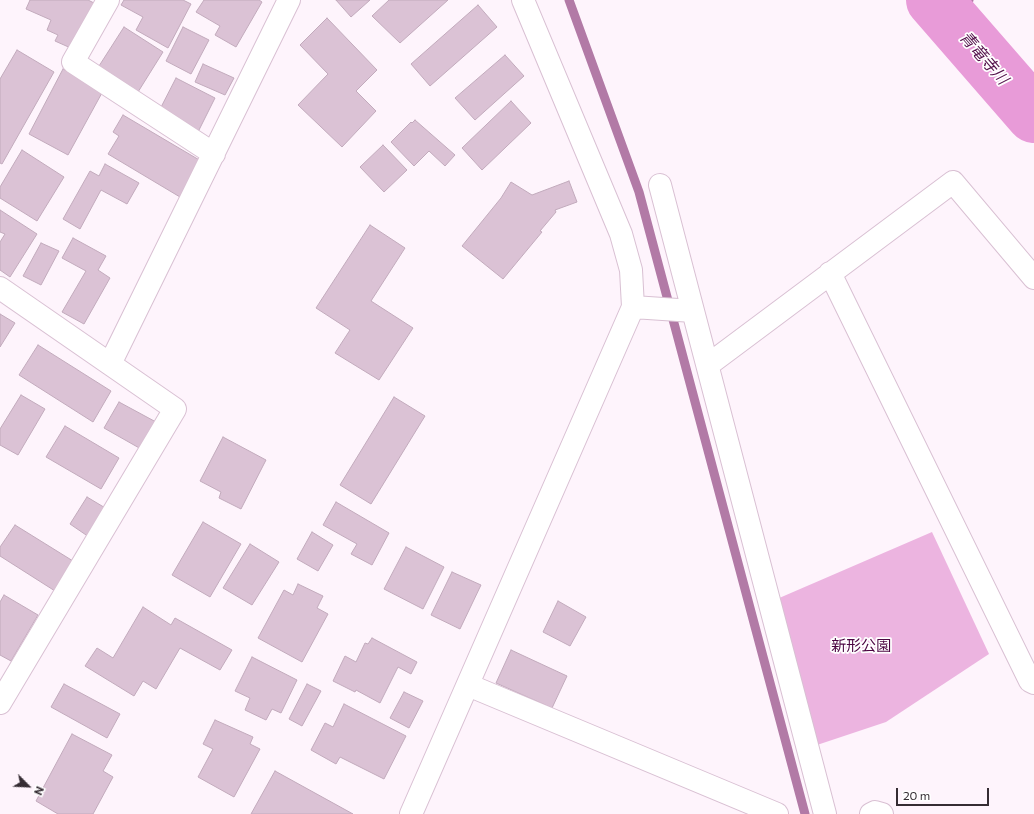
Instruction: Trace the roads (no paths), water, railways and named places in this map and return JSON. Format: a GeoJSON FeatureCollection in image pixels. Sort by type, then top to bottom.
{"type":"FeatureCollection","features":[{"type":"Feature","properties":{"kind":"street"},"geometry":{"type":"LineString","coordinates":[[108,0],[73,62],[214,154]]}},
{"type":"Feature","properties":{"kind":"street"},"geometry":{"type":"LineString","coordinates":[[110,364],[289,0]]}},
{"type":"Feature","properties":{"kind":"street"},"geometry":{"type":"LineString","coordinates":[[411,814],[633,307],[631,270],[621,234],[523,0]]}},
{"type":"Feature","properties":{"kind":"street"},"geometry":{"type":"LineString","coordinates":[[708,365],[953,182],[1034,278]]}},
{"type":"Feature","properties":{"kind":"street"},"geometry":{"type":"LineString","coordinates":[[660,185],[825,814]]}},
{"type":"Feature","properties":{"kind":"street"},"geometry":{"type":"LineString","coordinates":[[830,274],[1030,681],[1034,683]]}},
{"type":"Feature","properties":{"kind":"street"},"geometry":{"type":"LineString","coordinates":[[0,288],[175,409],[0,703]]}},
{"type":"Feature","properties":{"kind":"street"},"geometry":{"type":"LineString","coordinates":[[633,307],[693,311]]}},
{"type":"Feature","properties":{"kind":"street"},"geometry":{"type":"LineString","coordinates":[[468,685],[777,814]]}},
{"type":"Feature","properties":{"kind":"street"},"geometry":{"type":"LineString","coordinates":[[871,814],[875,812],[882,814]]}},
{"type":"Feature","properties":{"kind":"waterway"},"geometry":{"type":"LineString","coordinates":[[569,0],[639,192],[805,814]]}},
{"type":"Feature","properties":{"kind":"waterway","name":"青竜寺川"},"geometry":{"type":"LineString","coordinates":[[934,0],[1034,115]]}},
{"type":"Feature","properties":{"kind":"waterway"},"geometry":{"type":"LineString","coordinates":[[946,13],[969,0]]}},
{"type":"Feature","properties":{"kind":"park label","name":"新形公園"},"geometry":{"type":"Point","coordinates":[861,646]}}]}
